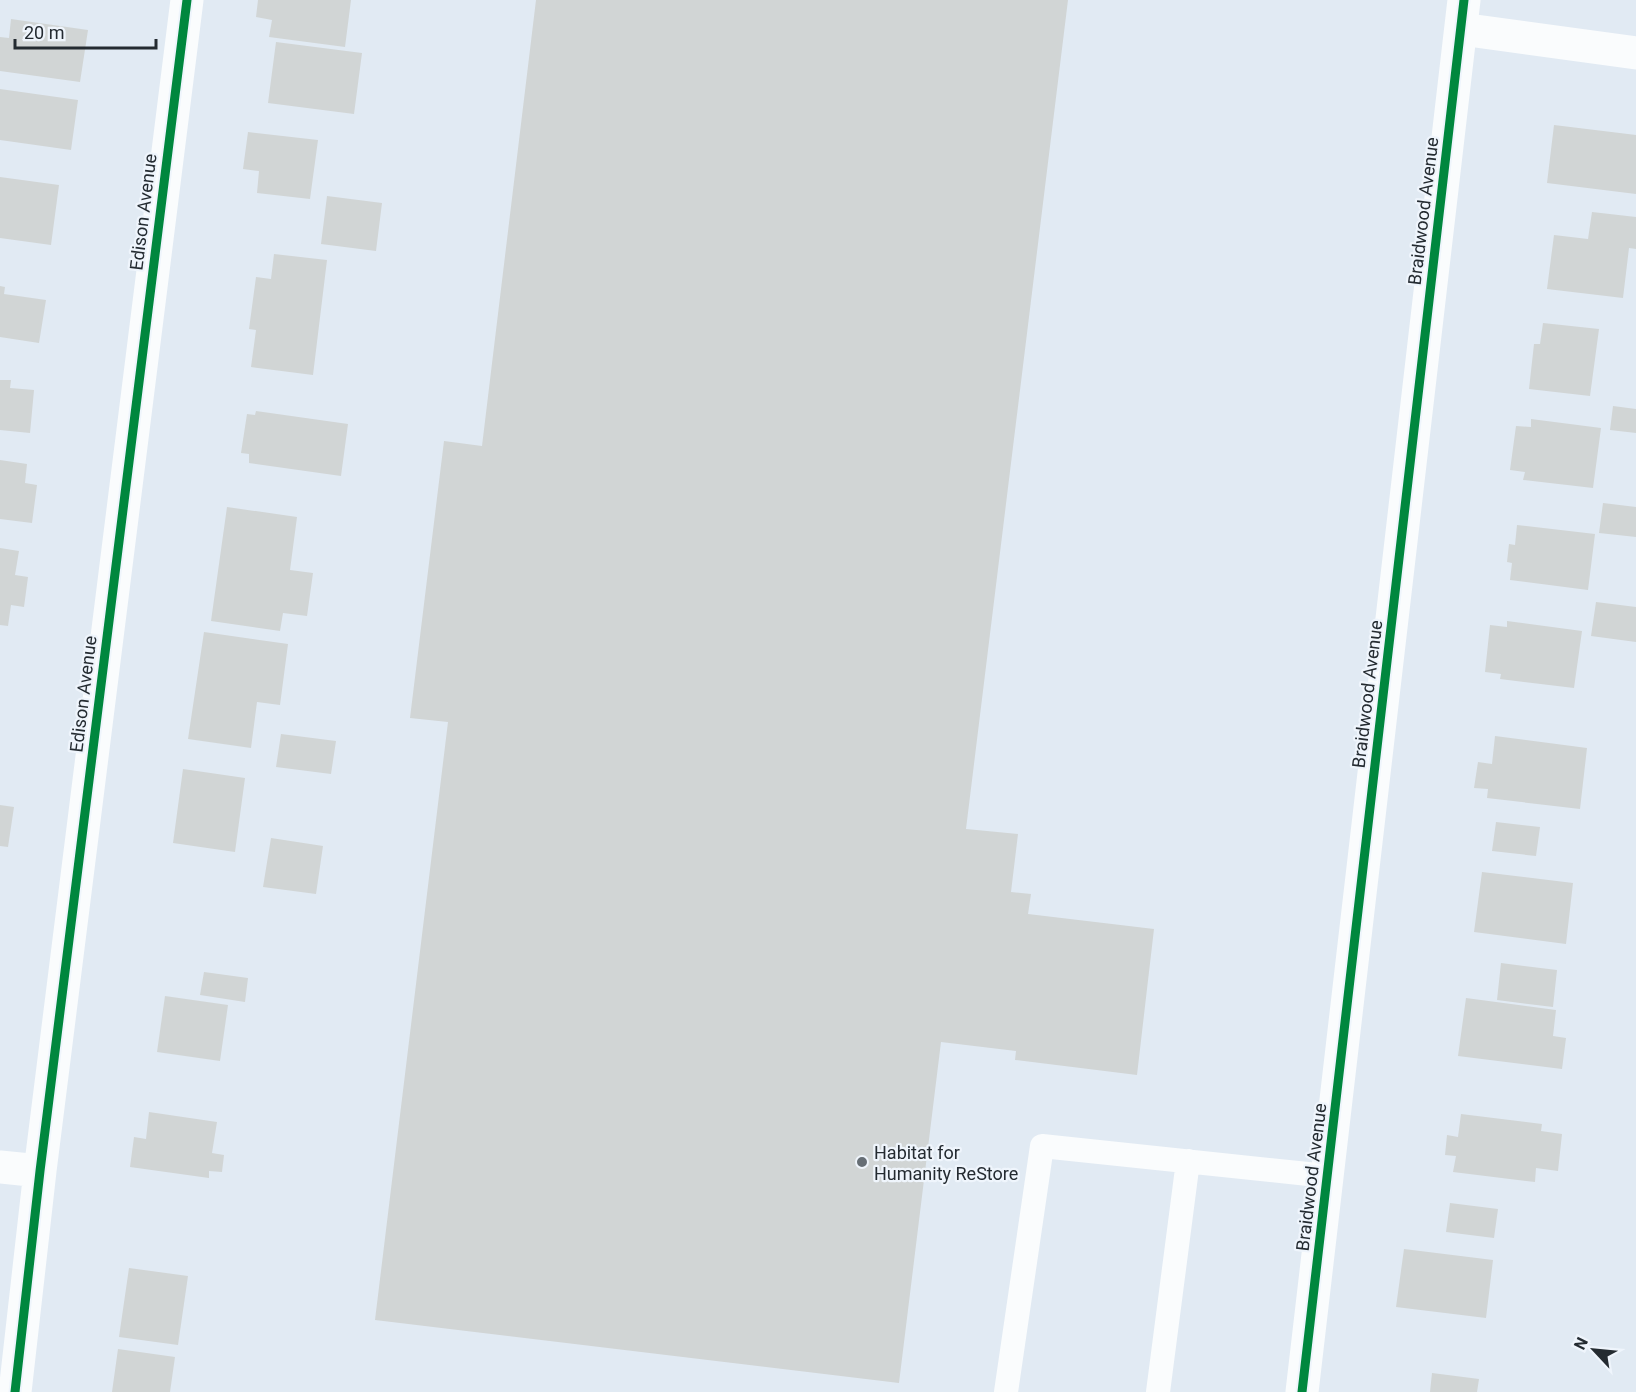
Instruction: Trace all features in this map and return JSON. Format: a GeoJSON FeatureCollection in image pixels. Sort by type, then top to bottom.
{"type":"FeatureCollection","features":[{"type":"Feature","properties":{"kind":"street","name":"Edison Avenue"},"geometry":{"type":"LineString","coordinates":[[15,1392],[40,1171],[187,0]]}},
{"type":"Feature","properties":{"kind":"street"},"geometry":{"type":"LineString","coordinates":[[1463,15],[1636,52]]}},
{"type":"Feature","properties":{"kind":"street","name":"Braidwood Avenue"},"geometry":{"type":"LineString","coordinates":[[1302,1392],[1463,15]]}},
{"type":"Feature","properties":{"kind":"street"},"geometry":{"type":"LineString","coordinates":[[0,1167],[40,1171]]}},
{"type":"Feature","properties":{"kind":"lane"},"geometry":{"type":"LineString","coordinates":[[1006,1392],[1042,1146],[1328,1176]]}},
{"type":"Feature","properties":{"kind":"lane"},"geometry":{"type":"LineString","coordinates":[[1158,1392],[1188,1161]]}},
{"type":"Feature","properties":{"kind":"building"},"geometry":{"type":"Polygon","coordinates":[[[258,0],[351,0],[345,47],[269,37],[272,20],[256,17],[258,0]]]}},
{"type":"Feature","properties":{"kind":"building"},"geometry":{"type":"Polygon","coordinates":[[[536,0],[1068,0],[966,829],[1018,834],[1011,892],[1031,894],[1028,914],[1154,929],[1137,1075],[1015,1060],[1016,1051],[941,1042],[899,1383],[375,1320],[448,722],[410,718],[444,441],[482,446],[536,0]]]}},
{"type":"Feature","properties":{"kind":"building"},"geometry":{"type":"Polygon","coordinates":[[[11,19],[88,30],[80,82],[0,71],[0,37],[9,38],[11,19]]]}},
{"type":"Feature","properties":{"kind":"building"},"geometry":{"type":"Polygon","coordinates":[[[276,42],[362,53],[354,114],[268,103],[276,42]]]}},
{"type":"Feature","properties":{"kind":"building"},"geometry":{"type":"Polygon","coordinates":[[[0,89],[78,100],[71,150],[0,140],[0,89]]]}},
{"type":"Feature","properties":{"kind":"building"},"geometry":{"type":"Polygon","coordinates":[[[1554,125],[1636,135],[1636,194],[1547,183],[1554,125]]]}},
{"type":"Feature","properties":{"kind":"building"},"geometry":{"type":"Polygon","coordinates":[[[248,132],[318,140],[310,199],[257,193],[259,171],[243,169],[248,132]]]}},
{"type":"Feature","properties":{"kind":"building"},"geometry":{"type":"Polygon","coordinates":[[[0,177],[59,185],[51,245],[0,238],[0,177]]]}},
{"type":"Feature","properties":{"kind":"building"},"geometry":{"type":"Polygon","coordinates":[[[327,196],[382,203],[376,251],[321,244],[327,196]]]}},
{"type":"Feature","properties":{"kind":"building"},"geometry":{"type":"Polygon","coordinates":[[[1592,212],[1636,217],[1636,249],[1629,248],[1623,298],[1547,289],[1554,235],[1588,239],[1592,212]]]}},
{"type":"Feature","properties":{"kind":"building"},"geometry":{"type":"Polygon","coordinates":[[[274,254],[327,260],[313,375],[251,367],[256,330],[249,329],[256,277],[271,279],[274,254]]]}},
{"type":"Feature","properties":{"kind":"building"},"geometry":{"type":"Polygon","coordinates":[[[0,286],[5,287],[4,294],[46,300],[39,343],[0,337],[0,286]]]}},
{"type":"Feature","properties":{"kind":"building"},"geometry":{"type":"Polygon","coordinates":[[[1543,323],[1599,329],[1590,396],[1529,389],[1534,344],[1540,344],[1543,323]]]}},
{"type":"Feature","properties":{"kind":"building"},"geometry":{"type":"Polygon","coordinates":[[[0,380],[11,380],[10,388],[34,390],[30,433],[0,430],[0,380]]]}},
{"type":"Feature","properties":{"kind":"building"},"geometry":{"type":"Polygon","coordinates":[[[1613,406],[1636,409],[1636,433],[1610,430],[1613,406]]]}},
{"type":"Feature","properties":{"kind":"building"},"geometry":{"type":"Polygon","coordinates":[[[256,411],[348,424],[341,476],[249,463],[249,454],[241,453],[247,414],[255,415],[256,411]]]}},
{"type":"Feature","properties":{"kind":"building"},"geometry":{"type":"Polygon","coordinates":[[[1531,419],[1601,428],[1593,488],[1523,480],[1525,472],[1510,470],[1516,426],[1531,427],[1531,419]]]}},
{"type":"Feature","properties":{"kind":"building"},"geometry":{"type":"Polygon","coordinates":[[[0,460],[27,464],[25,483],[37,485],[32,523],[0,519],[0,460]]]}},
{"type":"Feature","properties":{"kind":"building"},"geometry":{"type":"Polygon","coordinates":[[[1603,503],[1636,507],[1636,537],[1599,533],[1603,503]]]}},
{"type":"Feature","properties":{"kind":"building"},"geometry":{"type":"Polygon","coordinates":[[[227,507],[297,517],[290,570],[313,573],[307,616],[283,613],[280,631],[211,621],[227,507]]]}},
{"type":"Feature","properties":{"kind":"building"},"geometry":{"type":"Polygon","coordinates":[[[1517,525],[1595,534],[1588,590],[1510,580],[1512,563],[1507,562],[1509,544],[1515,545],[1517,525]]]}},
{"type":"Feature","properties":{"kind":"building"},"geometry":{"type":"Polygon","coordinates":[[[0,548],[19,551],[15,575],[28,577],[24,607],[11,605],[8,626],[0,625],[0,548]]]}},
{"type":"Feature","properties":{"kind":"building"},"geometry":{"type":"Polygon","coordinates":[[[1596,602],[1636,607],[1636,642],[1591,636],[1596,602]]]}},
{"type":"Feature","properties":{"kind":"building"},"geometry":{"type":"Polygon","coordinates":[[[1507,621],[1582,631],[1574,688],[1500,679],[1501,674],[1485,672],[1490,625],[1507,627],[1507,621]]]}},
{"type":"Feature","properties":{"kind":"building"},"geometry":{"type":"Polygon","coordinates":[[[204,632],[288,644],[280,705],[257,702],[251,748],[188,739],[204,632]]]}},
{"type":"Feature","properties":{"kind":"building"},"geometry":{"type":"Polygon","coordinates":[[[281,734],[336,741],[331,774],[276,767],[281,734]]]}},
{"type":"Feature","properties":{"kind":"building"},"geometry":{"type":"Polygon","coordinates":[[[1495,736],[1587,748],[1580,809],[1487,798],[1488,789],[1474,788],[1478,762],[1492,764],[1495,736]]]}},
{"type":"Feature","properties":{"kind":"building"},"geometry":{"type":"Polygon","coordinates":[[[183,769],[245,778],[235,852],[173,843],[183,769]]]}},
{"type":"Feature","properties":{"kind":"building"},"geometry":{"type":"Polygon","coordinates":[[[0,805],[14,807],[8,847],[0,846],[0,805]]]}},
{"type":"Feature","properties":{"kind":"building"},"geometry":{"type":"Polygon","coordinates":[[[1496,822],[1540,827],[1536,856],[1492,851],[1496,822]]]}},
{"type":"Feature","properties":{"kind":"building"},"geometry":{"type":"Polygon","coordinates":[[[271,838],[323,846],[316,894],[263,887],[271,838]]]}},
{"type":"Feature","properties":{"kind":"building"},"geometry":{"type":"Polygon","coordinates":[[[1482,872],[1573,883],[1566,944],[1474,932],[1482,872]]]}},
{"type":"Feature","properties":{"kind":"building"},"geometry":{"type":"Polygon","coordinates":[[[1501,963],[1557,970],[1553,1007],[1497,1000],[1501,963]]]}},
{"type":"Feature","properties":{"kind":"building"},"geometry":{"type":"Polygon","coordinates":[[[204,972],[248,978],[245,1002],[200,995],[204,972]]]}},
{"type":"Feature","properties":{"kind":"building"},"geometry":{"type":"Polygon","coordinates":[[[165,996],[228,1005],[220,1061],[157,1052],[165,996]]]}},
{"type":"Feature","properties":{"kind":"building"},"geometry":{"type":"Polygon","coordinates":[[[1466,998],[1556,1010],[1553,1036],[1566,1038],[1562,1069],[1458,1056],[1466,998]]]}},
{"type":"Feature","properties":{"kind":"building"},"geometry":{"type":"Polygon","coordinates":[[[149,1112],[217,1122],[212,1153],[224,1155],[222,1172],[209,1171],[209,1178],[130,1167],[134,1137],[146,1139],[149,1112]]]}},
{"type":"Feature","properties":{"kind":"building"},"geometry":{"type":"Polygon","coordinates":[[[1461,1114],[1542,1124],[1541,1131],[1562,1134],[1558,1171],[1536,1168],[1535,1182],[1453,1172],[1456,1156],[1445,1155],[1447,1135],[1458,1137],[1461,1114]]]}},
{"type":"Feature","properties":{"kind":"building"},"geometry":{"type":"Polygon","coordinates":[[[1450,1203],[1498,1209],[1494,1238],[1446,1232],[1450,1203]]]}},
{"type":"Feature","properties":{"kind":"building"},"geometry":{"type":"Polygon","coordinates":[[[1404,1249],[1493,1260],[1486,1318],[1396,1307],[1404,1249]]]}},
{"type":"Feature","properties":{"kind":"building"},"geometry":{"type":"Polygon","coordinates":[[[129,1268],[188,1276],[178,1345],[119,1337],[129,1268]]]}},
{"type":"Feature","properties":{"kind":"building"},"geometry":{"type":"Polygon","coordinates":[[[118,1349],[175,1357],[170,1392],[112,1392],[118,1349]]]}},
{"type":"Feature","properties":{"kind":"building"},"geometry":{"type":"Polygon","coordinates":[[[1432,1373],[1479,1379],[1477,1392],[1430,1392],[1432,1373]]]}},
{"type":"Feature","properties":{"kind":"cycle path"},"geometry":{"type":"LineString","coordinates":[[15,1392],[40,1171],[187,0]]}},
{"type":"Feature","properties":{"kind":"cycle path"},"geometry":{"type":"LineString","coordinates":[[1302,1392],[1464,0]]}},
{"type":"Feature","properties":{"kind":"place","name":"Habitat for Humanity ReStore"},"geometry":{"type":"Point","coordinates":[862,1162]}}]}
